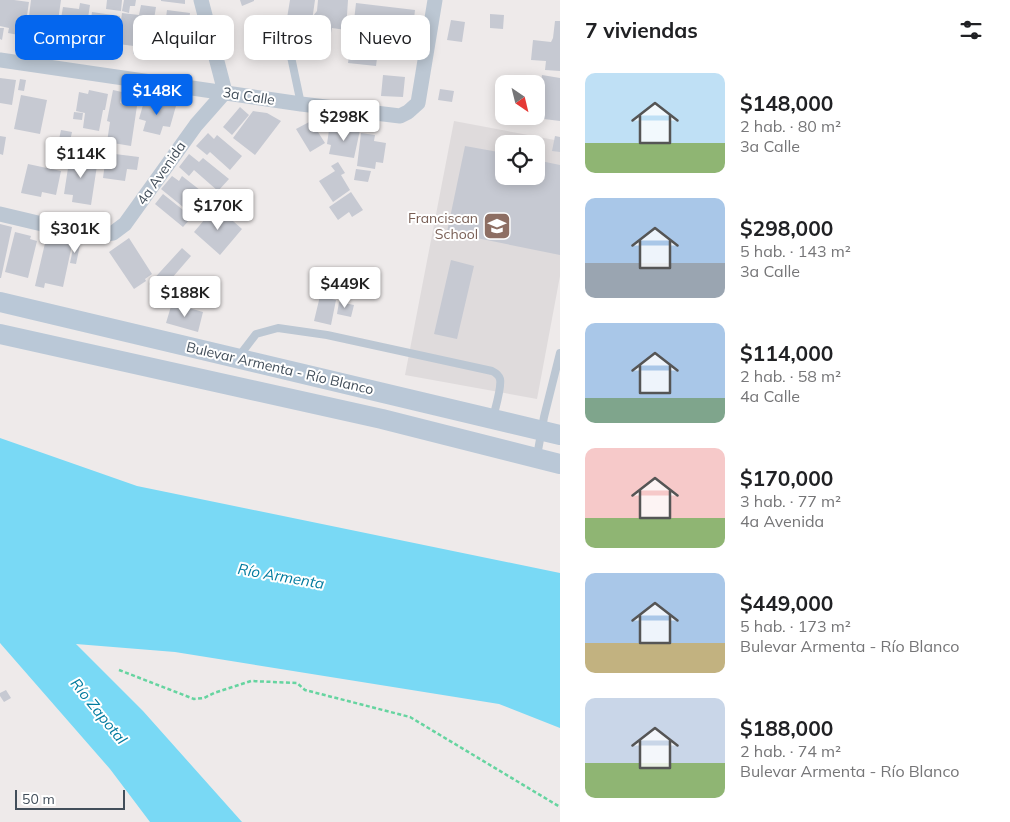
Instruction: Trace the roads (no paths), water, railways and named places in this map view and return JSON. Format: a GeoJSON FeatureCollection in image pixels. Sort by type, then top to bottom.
{"type":"FeatureCollection","features":[{"type":"Feature","properties":{"kind":"main road","name":"Bulevar Armenta - Río Blanco"},"geometry":{"type":"LineString","coordinates":[[0,302],[551,433]]}},
{"type":"Feature","properties":{"kind":"main road","name":"Bulevar Armenta - Río Blanco"},"geometry":{"type":"LineString","coordinates":[[0,334],[382,419],[560,464]]}},
{"type":"Feature","properties":{"kind":"main road"},"geometry":{"type":"LineString","coordinates":[[382,419],[386,410],[390,407],[477,425],[490,423],[493,418]]}},
{"type":"Feature","properties":{"kind":"street"},"geometry":{"type":"LineString","coordinates":[[201,0],[225,92]]}},
{"type":"Feature","properties":{"kind":"street","name":"3a Calle"},"geometry":{"type":"LineString","coordinates":[[0,60],[301,104],[400,116],[418,103],[435,0]]}},
{"type":"Feature","properties":{"kind":"street","name":"4a Avenida"},"geometry":{"type":"LineString","coordinates":[[0,214],[93,236],[113,233],[125,224],[196,125],[225,92]]}},
{"type":"Feature","properties":{"kind":"lane"},"geometry":{"type":"LineString","coordinates":[[292,60],[301,104]]}},
{"type":"Feature","properties":{"kind":"lane"},"geometry":{"type":"LineString","coordinates":[[242,359],[243,351],[256,334],[278,328],[326,335],[492,370],[498,374],[501,381],[493,418]]}},
{"type":"Feature","properties":{"kind":"lane"},"geometry":{"type":"LineString","coordinates":[[536,459],[551,433],[560,354]]}},
{"type":"Feature","properties":{"kind":"water"},"geometry":{"type":"Polygon","coordinates":[[[0,438],[137,486],[560,573],[560,728],[499,704],[175,652],[76,644],[143,711],[242,822],[150,822],[110,769],[0,643],[0,438]]]}},
{"type":"Feature","properties":{"kind":"place","name":"Franciscan School"},"geometry":{"type":"Point","coordinates":[497,226]}},
{"type":"Feature","properties":{"kind":"water label","name":"Río Armenta"},"geometry":{"type":"Point","coordinates":[281,576]}},
{"type":"Feature","properties":{"kind":"water label","name":"Río Zapotal"},"geometry":{"type":"Point","coordinates":[99,711]}}]}
